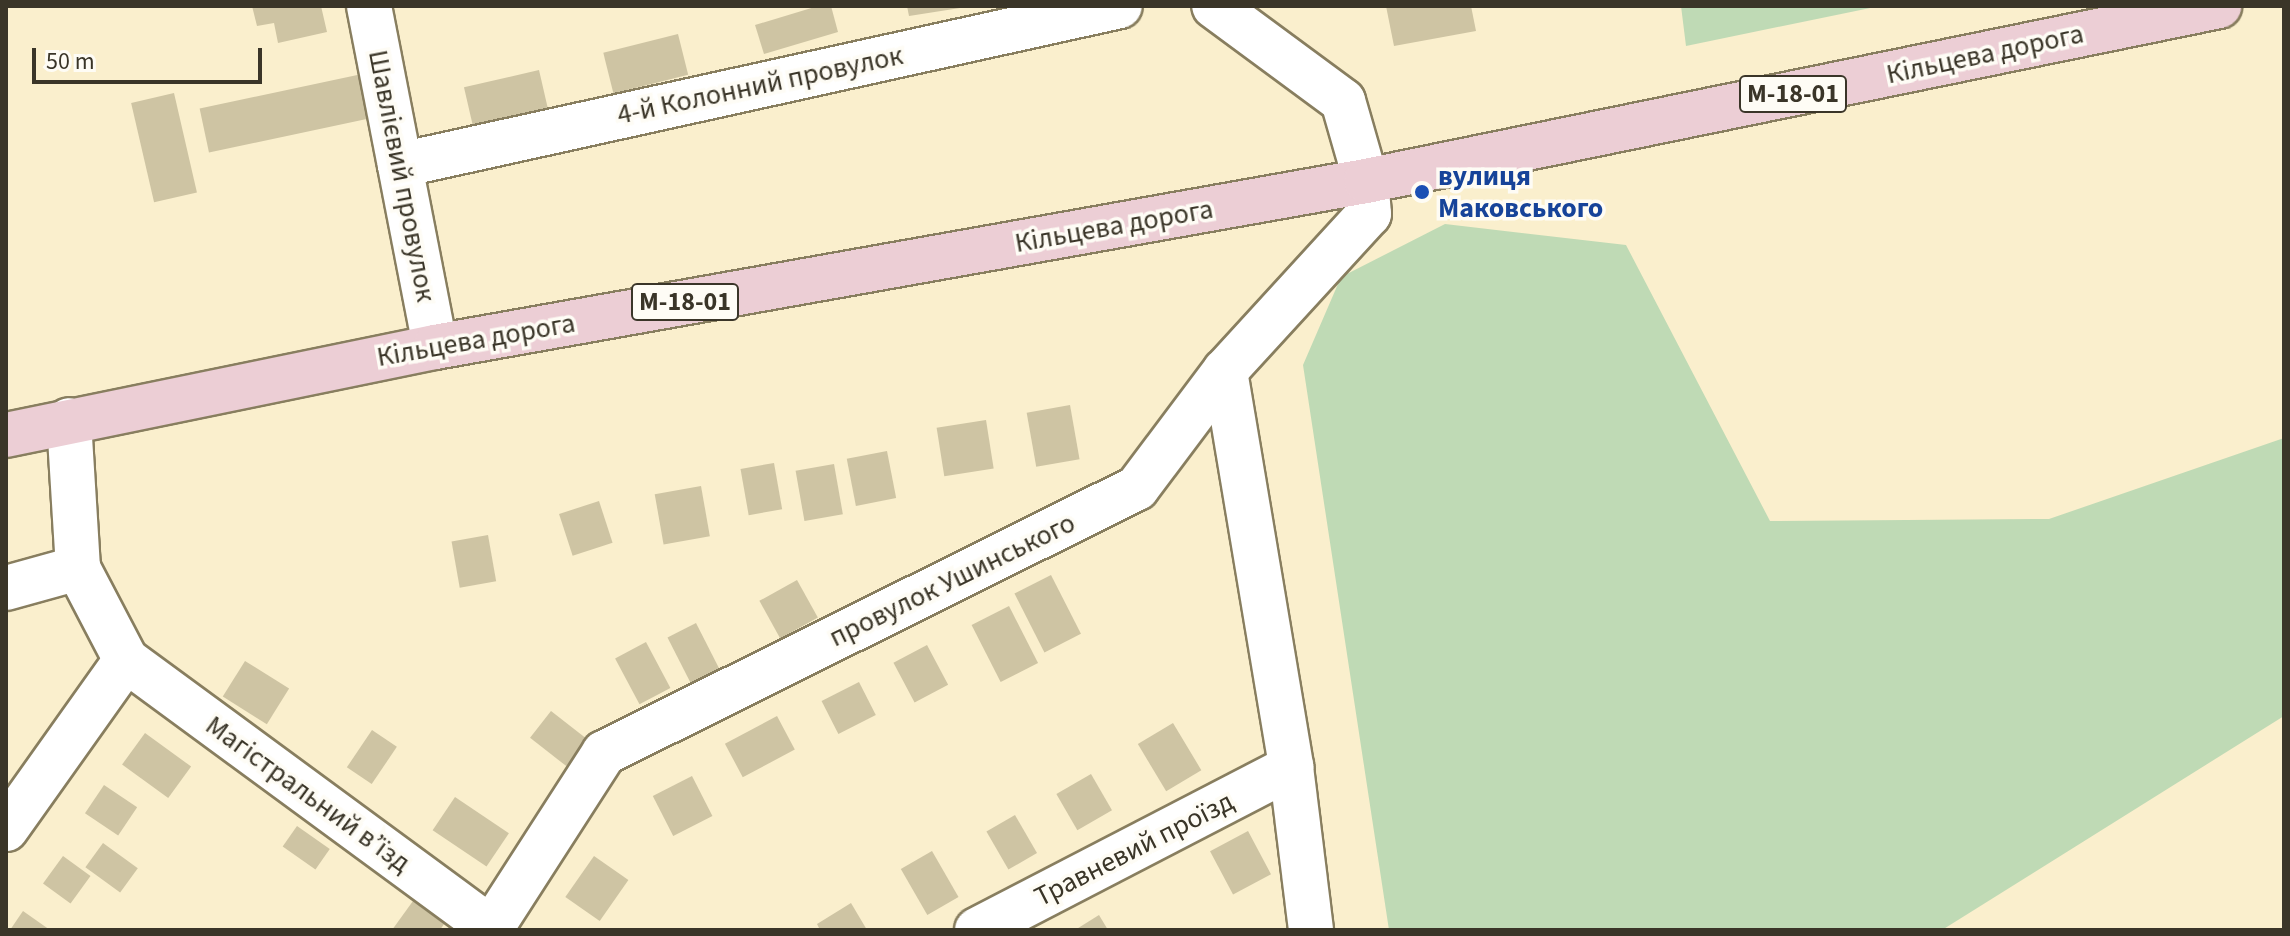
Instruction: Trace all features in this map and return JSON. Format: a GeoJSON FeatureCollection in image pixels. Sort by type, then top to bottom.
{"type":"FeatureCollection","features":[{"type":"Feature","properties":{"kind":"highway","name":"Кільцева дорога"},"geometry":{"type":"LineString","coordinates":[[6,435],[435,347],[1366,181],[2219,6]]}},
{"type":"Feature","properties":{"kind":"street","name":"Шавлієвий провулок"},"geometry":{"type":"LineString","coordinates":[[369,6],[435,347]]}},
{"type":"Feature","properties":{"kind":"street","name":"4-й Колонний провулок"},"geometry":{"type":"LineString","coordinates":[[400,165],[1120,6]]}},
{"type":"Feature","properties":{"kind":"street"},"geometry":{"type":"LineString","coordinates":[[1214,6],[1343,101],[1366,181]]}},
{"type":"Feature","properties":{"kind":"street","name":"провулок Ушинського"},"geometry":{"type":"LineString","coordinates":[[490,929],[604,753],[1137,488],[1225,371],[1369,214],[1366,181]]}},
{"type":"Feature","properties":{"kind":"street"},"geometry":{"type":"LineString","coordinates":[[1225,371],[1291,767],[1311,930]]}},
{"type":"Feature","properties":{"kind":"street"},"geometry":{"type":"LineString","coordinates":[[6,829],[126,660],[78,568],[69,420]]}},
{"type":"Feature","properties":{"kind":"street"},"geometry":{"type":"LineString","coordinates":[[6,588],[78,568]]}},
{"type":"Feature","properties":{"kind":"street","name":"Магістральний в’їзд"},"geometry":{"type":"LineString","coordinates":[[126,660],[490,929]]}},
{"type":"Feature","properties":{"kind":"street","name":"Травневий проїзд"},"geometry":{"type":"LineString","coordinates":[[977,930],[1291,767]]}},
{"type":"Feature","properties":{"kind":"green space"},"geometry":{"type":"Polygon","coordinates":[[[1681,6],[1880,6],[1686,46],[1681,6]]]}},
{"type":"Feature","properties":{"kind":"green space"},"geometry":{"type":"Polygon","coordinates":[[[1445,224],[1626,245],[1770,521],[2049,519],[2284,438],[2284,716],[1942,930],[1389,930],[1303,365],[1341,277],[1445,224]]]}},
{"type":"Feature","properties":{"kind":"building"},"geometry":{"type":"Polygon","coordinates":[[[252,6],[321,6],[327,32],[278,43],[274,23],[257,26],[252,6]]]}},
{"type":"Feature","properties":{"kind":"building"},"geometry":{"type":"Polygon","coordinates":[[[818,6],[831,6],[838,32],[764,54],[755,25],[818,6]]]}},
{"type":"Feature","properties":{"kind":"building"},"geometry":{"type":"Polygon","coordinates":[[[907,6],[959,6],[960,8],[909,16],[907,6]]]}},
{"type":"Feature","properties":{"kind":"building"},"geometry":{"type":"Polygon","coordinates":[[[1386,6],[1471,6],[1476,31],[1394,46],[1386,6]]]}},
{"type":"Feature","properties":{"kind":"building"},"geometry":{"type":"Polygon","coordinates":[[[678,34],[688,75],[613,93],[603,53],[678,34]]]}},
{"type":"Feature","properties":{"kind":"building"},"geometry":{"type":"Polygon","coordinates":[[[539,70],[549,112],[474,129],[464,87],[539,70]]]}},
{"type":"Feature","properties":{"kind":"building"},"geometry":{"type":"Polygon","coordinates":[[[362,74],[371,118],[209,153],[200,109],[362,74]]]}},
{"type":"Feature","properties":{"kind":"building"},"geometry":{"type":"Polygon","coordinates":[[[174,93],[197,192],[154,202],[131,103],[174,93]]]}},
{"type":"Feature","properties":{"kind":"building"},"geometry":{"type":"Polygon","coordinates":[[[1070,405],[1080,459],[1036,467],[1027,413],[1070,405]]]}},
{"type":"Feature","properties":{"kind":"building"},"geometry":{"type":"Polygon","coordinates":[[[986,420],[994,468],[944,476],[937,428],[986,420]]]}},
{"type":"Feature","properties":{"kind":"building"},"geometry":{"type":"Polygon","coordinates":[[[887,451],[896,498],[856,506],[847,459],[887,451]]]}},
{"type":"Feature","properties":{"kind":"building"},"geometry":{"type":"Polygon","coordinates":[[[774,463],[782,509],[749,515],[741,469],[774,463]]]}},
{"type":"Feature","properties":{"kind":"building"},"geometry":{"type":"Polygon","coordinates":[[[834,464],[843,514],[804,521],[796,471],[834,464]]]}},
{"type":"Feature","properties":{"kind":"building"},"geometry":{"type":"Polygon","coordinates":[[[701,486],[710,536],[664,544],[655,494],[701,486]]]}},
{"type":"Feature","properties":{"kind":"building"},"geometry":{"type":"Polygon","coordinates":[[[599,501],[613,543],[573,556],[559,514],[599,501]]]}},
{"type":"Feature","properties":{"kind":"building"},"geometry":{"type":"Polygon","coordinates":[[[488,535],[496,581],[460,588],[452,541],[488,535]]]}},
{"type":"Feature","properties":{"kind":"building"},"geometry":{"type":"Polygon","coordinates":[[[1051,575],[1081,634],[1044,652],[1014,594],[1051,575]]]}},
{"type":"Feature","properties":{"kind":"building"},"geometry":{"type":"Polygon","coordinates":[[[797,580],[818,618],[780,638],[759,601],[797,580]]]}},
{"type":"Feature","properties":{"kind":"building"},"geometry":{"type":"Polygon","coordinates":[[[1009,606],[1038,663],[1001,682],[972,625],[1009,606]]]}},
{"type":"Feature","properties":{"kind":"building"},"geometry":{"type":"Polygon","coordinates":[[[696,623],[720,670],[692,685],[667,638],[696,623]]]}},
{"type":"Feature","properties":{"kind":"building"},"geometry":{"type":"Polygon","coordinates":[[[646,642],[670,688],[640,704],[615,658],[646,642]]]}},
{"type":"Feature","properties":{"kind":"building"},"geometry":{"type":"Polygon","coordinates":[[[927,645],[948,685],[915,703],[893,663],[927,645]]]}},
{"type":"Feature","properties":{"kind":"building"},"geometry":{"type":"Polygon","coordinates":[[[245,661],[289,689],[267,724],[223,697],[245,661]]]}},
{"type":"Feature","properties":{"kind":"building"},"geometry":{"type":"Polygon","coordinates":[[[859,682],[876,715],[838,734],[822,701],[859,682]]]}},
{"type":"Feature","properties":{"kind":"building"},"geometry":{"type":"Polygon","coordinates":[[[551,711],[587,739],[566,766],[530,738],[551,711]]]}},
{"type":"Feature","properties":{"kind":"building"},"geometry":{"type":"Polygon","coordinates":[[[777,716],[795,750],[743,777],[725,744],[777,716]]]}},
{"type":"Feature","properties":{"kind":"building"},"geometry":{"type":"Polygon","coordinates":[[[1173,723],[1201,770],[1166,791],[1138,744],[1173,723]]]}},
{"type":"Feature","properties":{"kind":"building"},"geometry":{"type":"Polygon","coordinates":[[[372,730],[397,747],[372,784],[347,767],[372,730]]]}},
{"type":"Feature","properties":{"kind":"building"},"geometry":{"type":"Polygon","coordinates":[[[145,733],[191,767],[168,798],[122,765],[145,733]]]}},
{"type":"Feature","properties":{"kind":"building"},"geometry":{"type":"Polygon","coordinates":[[[1091,774],[1112,810],[1077,830],[1056,794],[1091,774]]]}},
{"type":"Feature","properties":{"kind":"building"},"geometry":{"type":"Polygon","coordinates":[[[692,776],[712,816],[673,836],[653,796],[692,776]]]}},
{"type":"Feature","properties":{"kind":"building"},"geometry":{"type":"Polygon","coordinates":[[[104,785],[137,807],[118,836],[85,813],[104,785]]]}},
{"type":"Feature","properties":{"kind":"building"},"geometry":{"type":"Polygon","coordinates":[[[455,797],[509,833],[487,867],[433,830],[455,797]]]}},
{"type":"Feature","properties":{"kind":"building"},"geometry":{"type":"Polygon","coordinates":[[[1015,815],[1037,853],[1008,870],[986,832],[1015,815]]]}},
{"type":"Feature","properties":{"kind":"building"},"geometry":{"type":"Polygon","coordinates":[[[297,826],[330,849],[315,869],[283,846],[297,826]]]}},
{"type":"Feature","properties":{"kind":"building"},"geometry":{"type":"Polygon","coordinates":[[[1248,831],[1271,874],[1233,894],[1210,851],[1248,831]]]}},
{"type":"Feature","properties":{"kind":"building"},"geometry":{"type":"Polygon","coordinates":[[[103,843],[138,868],[120,893],[85,867],[103,843]]]}},
{"type":"Feature","properties":{"kind":"building"},"geometry":{"type":"Polygon","coordinates":[[[932,851],[958,897],[927,915],[901,869],[932,851]]]}},
{"type":"Feature","properties":{"kind":"building"},"geometry":{"type":"Polygon","coordinates":[[[63,856],[91,876],[71,903],[43,884],[63,856]]]}},
{"type":"Feature","properties":{"kind":"building"},"geometry":{"type":"Polygon","coordinates":[[[594,856],[628,880],[600,921],[565,897],[594,856]]]}},
{"type":"Feature","properties":{"kind":"building"},"geometry":{"type":"Polygon","coordinates":[[[413,901],[444,924],[440,930],[392,930],[413,901]]]}},
{"type":"Feature","properties":{"kind":"building"},"geometry":{"type":"Polygon","coordinates":[[[851,903],[867,930],[820,930],[817,924],[851,903]]]}},
{"type":"Feature","properties":{"kind":"building"},"geometry":{"type":"Polygon","coordinates":[[[23,911],[50,930],[10,930],[23,911]]]}},
{"type":"Feature","properties":{"kind":"building"},"geometry":{"type":"Polygon","coordinates":[[[1099,915],[1108,930],[1075,930],[1099,915]]]}},
{"type":"Feature","properties":{"kind":"place","name":"вулиця Маковського"},"geometry":{"type":"Point","coordinates":[1422,192]}}]}
